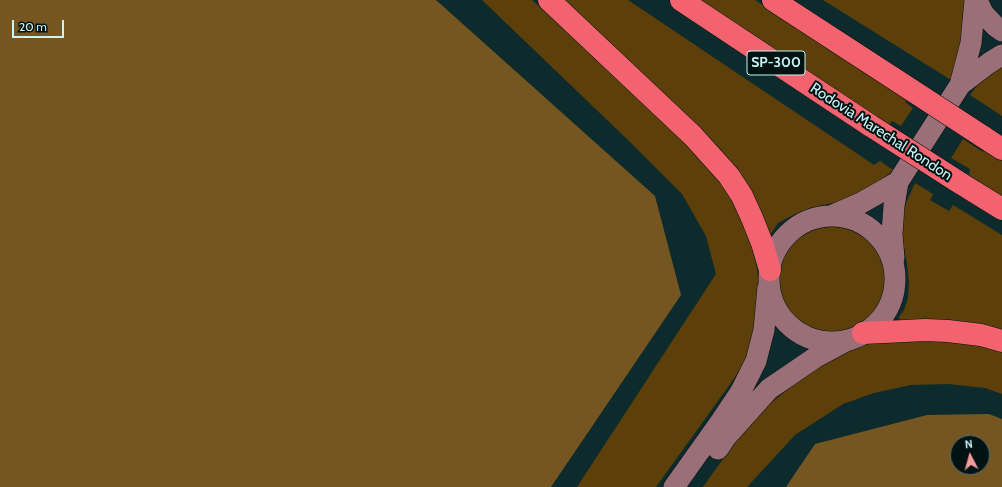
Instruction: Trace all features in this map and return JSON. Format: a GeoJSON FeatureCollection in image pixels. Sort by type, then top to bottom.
{"type":"FeatureCollection","features":[{"type":"Feature","properties":{"kind":"highway"},"geometry":{"type":"LineString","coordinates":[[549,0],[693,136],[729,176],[742,196],[752,218],[762,243],[769,275]]}},
{"type":"Feature","properties":{"kind":"highway","name":"Rodovia Marechal Rondon"},"geometry":{"type":"LineString","coordinates":[[681,0],[871,126],[1002,209]]}},
{"type":"Feature","properties":{"kind":"highway"},"geometry":{"type":"LineString","coordinates":[[773,0],[1002,149]]}},
{"type":"Feature","properties":{"kind":"highway"},"geometry":{"type":"LineString","coordinates":[[857,336],[925,330],[981,335],[1002,341]]}},
{"type":"Feature","properties":{"kind":"main road"},"geometry":{"type":"LineString","coordinates":[[976,0],[983,13],[1002,31]]}},
{"type":"Feature","properties":{"kind":"main road"},"geometry":{"type":"LineString","coordinates":[[692,487],[726,437],[769,389],[816,357],[857,336],[877,323],[887,310],[893,295],[896,278],[892,234],[894,206],[898,182],[960,85],[971,43],[976,0]]}},
{"type":"Feature","properties":{"kind":"main road"},"geometry":{"type":"LineString","coordinates":[[960,85],[1002,55]]}},
{"type":"Feature","properties":{"kind":"main road"},"geometry":{"type":"LineString","coordinates":[[674,487],[741,391],[756,361],[764,330],[769,275],[775,253],[784,238],[797,226],[813,219],[831,216],[861,203],[898,182]]}},
{"type":"Feature","properties":{"kind":"main road"},"geometry":{"type":"LineString","coordinates":[[831,216],[850,218],[869,227],[883,241],[892,258],[896,278]]}},
{"type":"Feature","properties":{"kind":"main road"},"geometry":{"type":"LineString","coordinates":[[769,275],[773,300],[782,316],[796,330],[813,338],[832,341],[857,336]]}},
{"type":"Feature","properties":{"kind":"shaded area"},"geometry":{"type":"Polygon","coordinates":[[[0,0],[436,0],[655,196],[681,295],[551,487],[0,487],[0,0]]]}},
{"type":"Feature","properties":{"kind":"shaded area"},"geometry":{"type":"Polygon","coordinates":[[[482,0],[532,0],[692,149],[718,178],[735,205],[749,237],[757,268],[759,293],[757,326],[748,356],[733,380],[656,487],[577,487],[716,274],[706,236],[682,194],[482,0]]]}},
{"type":"Feature","properties":{"kind":"shaded area"},"geometry":{"type":"Polygon","coordinates":[[[562,0],[628,0],[874,165],[880,161],[893,170],[874,188],[850,199],[810,208],[778,223],[768,238],[562,0]]]}},
{"type":"Feature","properties":{"kind":"shaded area"},"geometry":{"type":"Polygon","coordinates":[[[696,0],[755,0],[907,98],[905,102],[913,108],[901,126],[892,121],[889,125],[696,0]]]}},
{"type":"Feature","properties":{"kind":"shaded area"},"geometry":{"type":"Polygon","coordinates":[[[823,0],[964,0],[967,15],[967,30],[951,80],[823,0]]]}},
{"type":"Feature","properties":{"kind":"shaded area"},"geometry":{"type":"Polygon","coordinates":[[[1002,61],[1002,116],[970,95],[988,71],[1002,61]]]}},
{"type":"Feature","properties":{"kind":"shaded area"},"geometry":{"type":"Polygon","coordinates":[[[963,139],[983,152],[985,148],[1002,159],[1002,196],[969,175],[970,169],[951,158],[963,139]]]}},
{"type":"Feature","properties":{"kind":"shaded area"},"geometry":{"type":"Polygon","coordinates":[[[915,183],[933,194],[930,200],[949,211],[953,205],[1002,235],[1002,332],[900,322],[899,317],[904,310],[908,298],[909,283],[902,237],[902,220],[906,203],[915,183]]]}},
{"type":"Feature","properties":{"kind":"shaded area"},"geometry":{"type":"Polygon","coordinates":[[[832,227],[852,231],[869,243],[881,260],[885,280],[881,300],[869,317],[852,329],[832,333],[812,329],[795,317],[783,300],[779,280],[783,260],[795,243],[812,231],[832,227]]]}},
{"type":"Feature","properties":{"kind":"shaded area"},"geometry":{"type":"Polygon","coordinates":[[[941,336],[1002,350],[1002,394],[985,388],[948,384],[911,385],[874,393],[843,404],[795,435],[747,487],[703,487],[740,437],[772,402],[832,358],[864,344],[903,337],[941,336]]]}},
{"type":"Feature","properties":{"kind":"shaded area"},"geometry":{"type":"Polygon","coordinates":[[[989,414],[1002,419],[1002,487],[786,487],[815,444],[927,415],[989,414]]]}}]}
